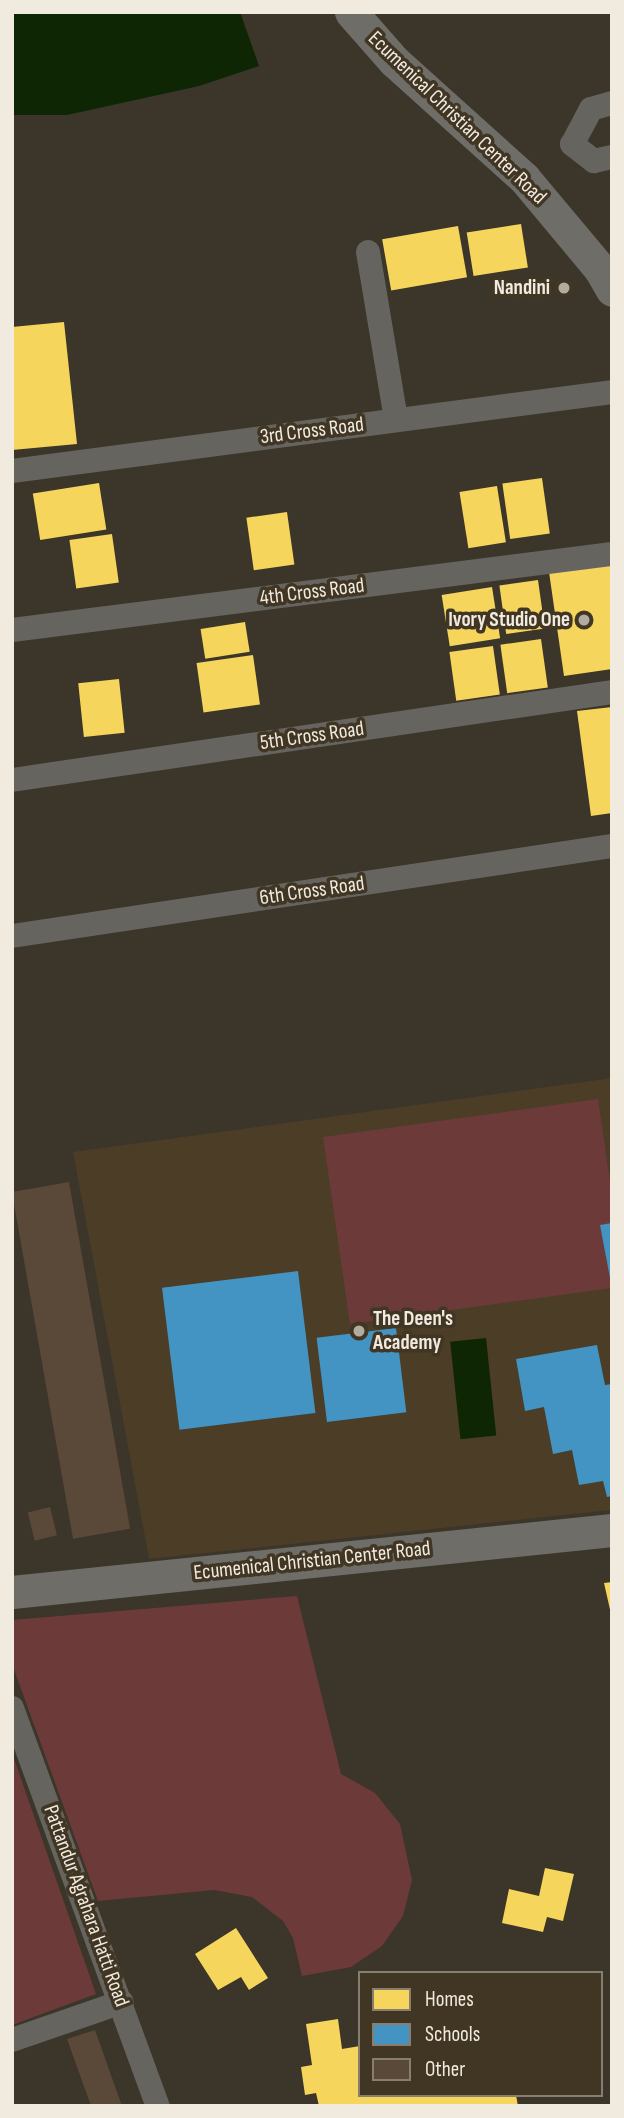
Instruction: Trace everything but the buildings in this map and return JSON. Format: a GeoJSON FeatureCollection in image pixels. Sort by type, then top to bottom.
{"type":"FeatureCollection","features":[{"type":"Feature","properties":{"kind":"street","name":"Ecumenical Christian Center Road"},"geometry":{"type":"LineString","coordinates":[[351,12],[394,61],[524,177],[608,275]]}},
{"type":"Feature","properties":{"kind":"street"},"geometry":{"type":"LineString","coordinates":[[612,103],[590,109],[572,144],[594,161],[612,157]]}},
{"type":"Feature","properties":{"kind":"street"},"geometry":{"type":"LineString","coordinates":[[368,252],[396,420]]}},
{"type":"Feature","properties":{"kind":"street","name":"3rd Cross Road"},"geometry":{"type":"LineString","coordinates":[[12,471],[612,392]]}},
{"type":"Feature","properties":{"kind":"street","name":"4th Cross Road"},"geometry":{"type":"LineString","coordinates":[[12,630],[612,554]]}},
{"type":"Feature","properties":{"kind":"street","name":"5th Cross Road"},"geometry":{"type":"LineString","coordinates":[[12,780],[612,692]]}},
{"type":"Feature","properties":{"kind":"street","name":"6th Cross Road"},"geometry":{"type":"LineString","coordinates":[[12,936],[612,846]]}},
{"type":"Feature","properties":{"kind":"street","name":"Ecumenical Christian Center Road"},"geometry":{"type":"LineString","coordinates":[[12,1592],[612,1530]]}},
{"type":"Feature","properties":{"kind":"street","name":"Pattandur Agrahara Hatti Road"},"geometry":{"type":"LineString","coordinates":[[12,1708],[159,2106]]}},
{"type":"Feature","properties":{"kind":"street"},"geometry":{"type":"LineString","coordinates":[[12,2040],[122,2003]]}},
{"type":"Feature","properties":{"kind":"shaded area"},"geometry":{"type":"Polygon","coordinates":[[[12,12],[240,12],[259,66],[199,86],[67,115],[12,115],[12,12]]]}},
{"type":"Feature","properties":{"kind":"shaded area","name":"The Deen's Academy"},"geometry":{"type":"Polygon","coordinates":[[[612,1078],[612,1510],[149,1559],[73,1152],[612,1078]]]}},
{"type":"Feature","properties":{"kind":"shaded area"},"geometry":{"type":"Polygon","coordinates":[[[598,1099],[612,1195],[612,1288],[350,1324],[323,1137],[598,1099]]]}},
{"type":"Feature","properties":{"kind":"shaded area"},"geometry":{"type":"Polygon","coordinates":[[[486,1338],[496,1435],[460,1439],[450,1342],[486,1338]]]}},
{"type":"Feature","properties":{"kind":"shaded area"},"geometry":{"type":"Polygon","coordinates":[[[297,1596],[341,1774],[375,1793],[400,1824],[412,1880],[403,1916],[382,1946],[351,1967],[302,1976],[293,1938],[283,1921],[252,1897],[214,1890],[98,1901],[12,1664],[12,1620],[297,1596]]]}},
{"type":"Feature","properties":{"kind":"shaded area"},"geometry":{"type":"Polygon","coordinates":[[[12,1753],[96,1994],[12,2025],[12,1753]]]}},
{"type":"Feature","properties":{"kind":"place","name":"Nandini"},"geometry":{"type":"Point","coordinates":[564,288]}},
{"type":"Feature","properties":{"kind":"place","name":"Ivory Studio One"},"geometry":{"type":"Point","coordinates":[584,620]}},
{"type":"Feature","properties":{"kind":"place","name":"The Deen's Academy"},"geometry":{"type":"Point","coordinates":[359,1331]}}]}
